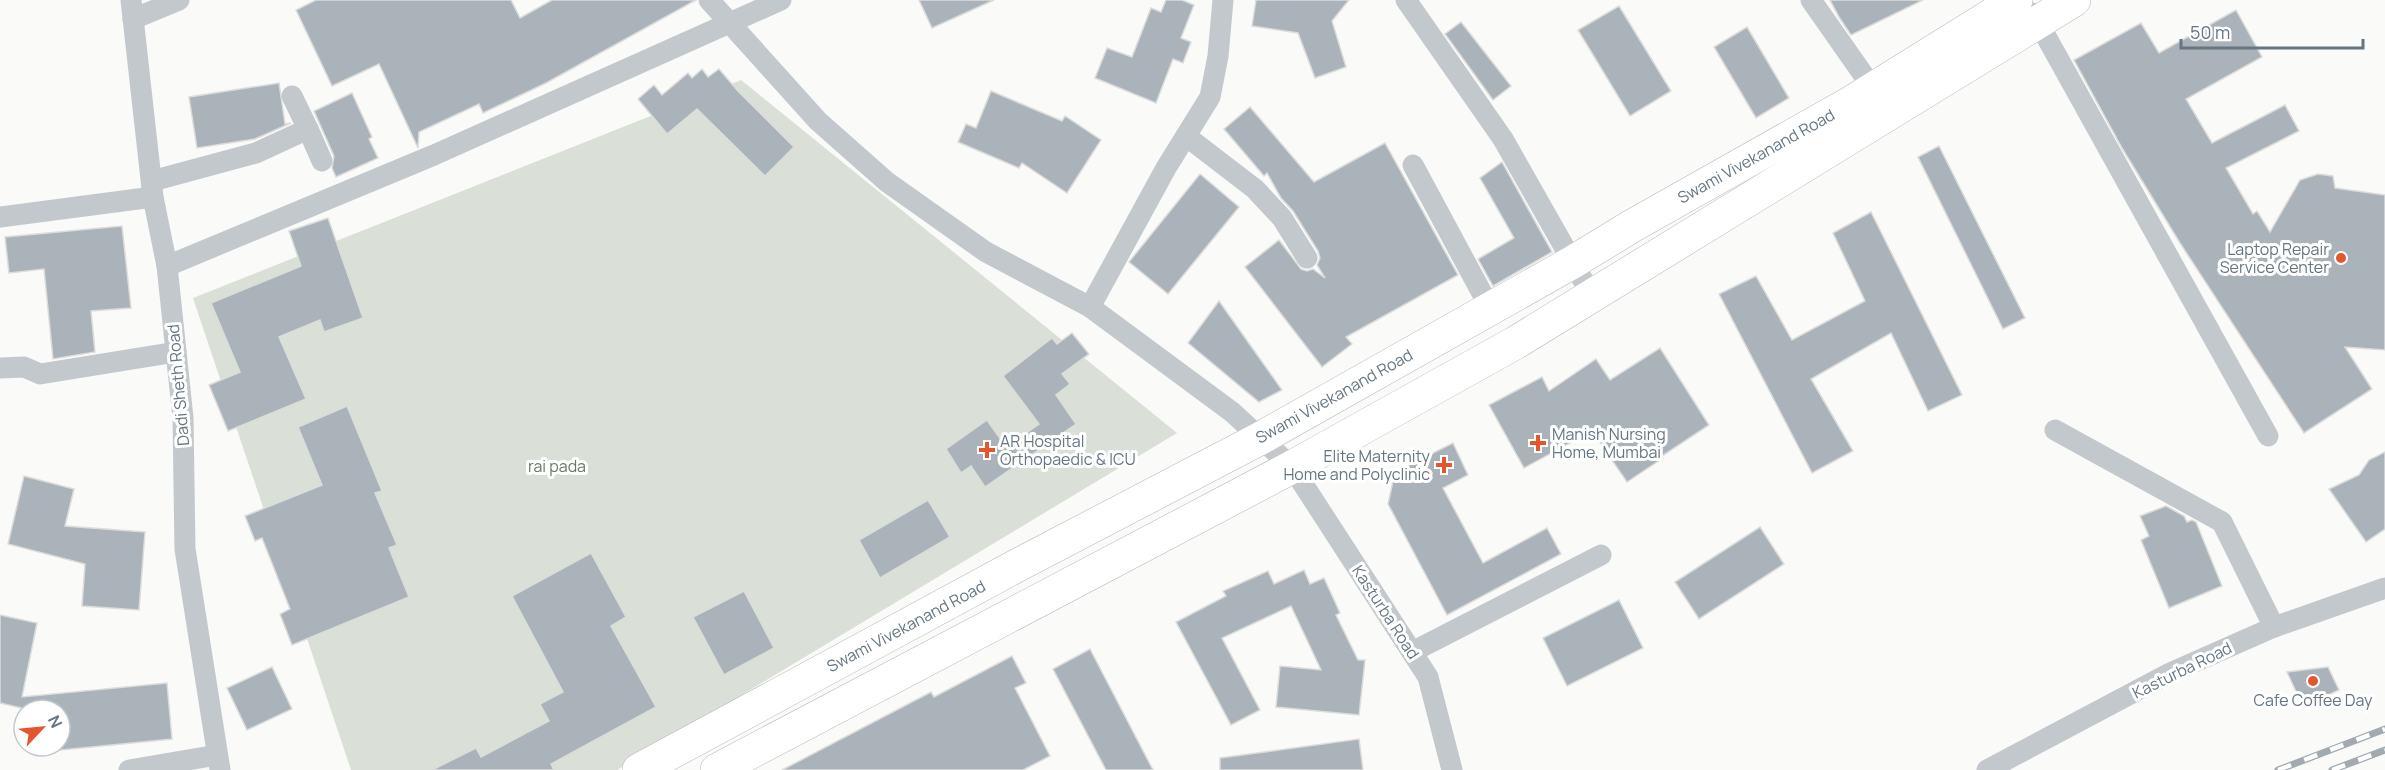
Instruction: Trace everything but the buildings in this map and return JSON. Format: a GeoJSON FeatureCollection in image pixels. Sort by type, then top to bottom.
{"type":"FeatureCollection","features":[{"type":"Feature","properties":{"kind":"main road","name":"Swami Vivekanand Road"},"geometry":{"type":"LineString","coordinates":[[717,770],[1292,467],[1515,343],[1592,296],[1881,101],[2027,7],[2074,0]]}},
{"type":"Feature","properties":{"kind":"main road","name":"Swami Vivekanand Road"},"geometry":{"type":"LineString","coordinates":[[639,770],[1018,565],[1261,438],[1573,262],[1632,226],[1881,101]]}},
{"type":"Feature","properties":{"kind":"street"},"geometry":{"type":"LineString","coordinates":[[132,9],[179,0]]}},
{"type":"Feature","properties":{"kind":"street","name":"Kasturba Road"},"geometry":{"type":"LineString","coordinates":[[709,0],[818,121],[887,182],[986,252],[1090,307],[1232,412],[1292,467],[1428,677],[1452,770]]}},
{"type":"Feature","properties":{"kind":"street"},"geometry":{"type":"LineString","coordinates":[[167,266],[434,154],[781,0]]}},
{"type":"Feature","properties":{"kind":"street"},"geometry":{"type":"LineString","coordinates":[[1090,307],[1166,168],[1210,97],[1218,56],[1223,0]]}},
{"type":"Feature","properties":{"kind":"street"},"geometry":{"type":"LineString","coordinates":[[1406,0],[1503,139],[1592,296]]}},
{"type":"Feature","properties":{"kind":"street"},"geometry":{"type":"LineString","coordinates":[[1811,0],[1881,101]]}},
{"type":"Feature","properties":{"kind":"street"},"geometry":{"type":"LineString","coordinates":[[2027,7],[2268,436]]}},
{"type":"Feature","properties":{"kind":"street","name":"Dadi Sheth Road"},"geometry":{"type":"LineString","coordinates":[[132,9],[152,189],[167,266],[183,418],[185,549],[218,762]]}},
{"type":"Feature","properties":{"kind":"street"},"geometry":{"type":"LineString","coordinates":[[292,96],[322,161]]}},
{"type":"Feature","properties":{"kind":"street"},"geometry":{"type":"LineString","coordinates":[[0,218],[152,189],[256,153],[308,129]]}},
{"type":"Feature","properties":{"kind":"street"},"geometry":{"type":"LineString","coordinates":[[1185,136],[1255,189],[1282,218],[1307,258]]}},
{"type":"Feature","properties":{"kind":"street"},"geometry":{"type":"LineString","coordinates":[[1413,165],[1490,308]]}},
{"type":"Feature","properties":{"kind":"street"},"geometry":{"type":"LineString","coordinates":[[0,368],[24,367],[40,374],[176,352]]}},
{"type":"Feature","properties":{"kind":"street"},"geometry":{"type":"LineString","coordinates":[[2055,430],[2223,522],[2274,627]]}},
{"type":"Feature","properties":{"kind":"street"},"geometry":{"type":"LineString","coordinates":[[1412,652],[1601,555]]}},
{"type":"Feature","properties":{"kind":"street","name":"Kasturba Road"},"geometry":{"type":"LineString","coordinates":[[1987,770],[2170,674],[2274,627],[2385,588]]}},
{"type":"Feature","properties":{"kind":"street"},"geometry":{"type":"LineString","coordinates":[[129,770],[218,762]]}},
{"type":"Feature","properties":{"kind":"green space","name":"rai pada"},"geometry":{"type":"Polygon","coordinates":[[[741,80],[1177,433],[617,770],[351,770],[193,298],[741,80]]]}},
{"type":"Feature","properties":{"kind":"railway"},"geometry":{"type":"LineString","coordinates":[[2278,770],[2385,729]]}},
{"type":"Feature","properties":{"kind":"railway"},"geometry":{"type":"LineString","coordinates":[[2332,770],[2385,750]]}},
{"type":"Feature","properties":{"kind":"place","name":"Laptop Repair Service Center"},"geometry":{"type":"Point","coordinates":[2341,258]}},
{"type":"Feature","properties":{"kind":"place","name":"Manish Nursing Home, Mumbai"},"geometry":{"type":"Point","coordinates":[1538,443]}},
{"type":"Feature","properties":{"kind":"place","name":"AR Hospital Orthopaedic & ICU"},"geometry":{"type":"Point","coordinates":[987,450]}},
{"type":"Feature","properties":{"kind":"place","name":"Elite Maternity Home and Polyclinic"},"geometry":{"type":"Point","coordinates":[1444,465]}},
{"type":"Feature","properties":{"kind":"place","name":"Cafe Coffee Day"},"geometry":{"type":"Point","coordinates":[2313,681]}}]}
